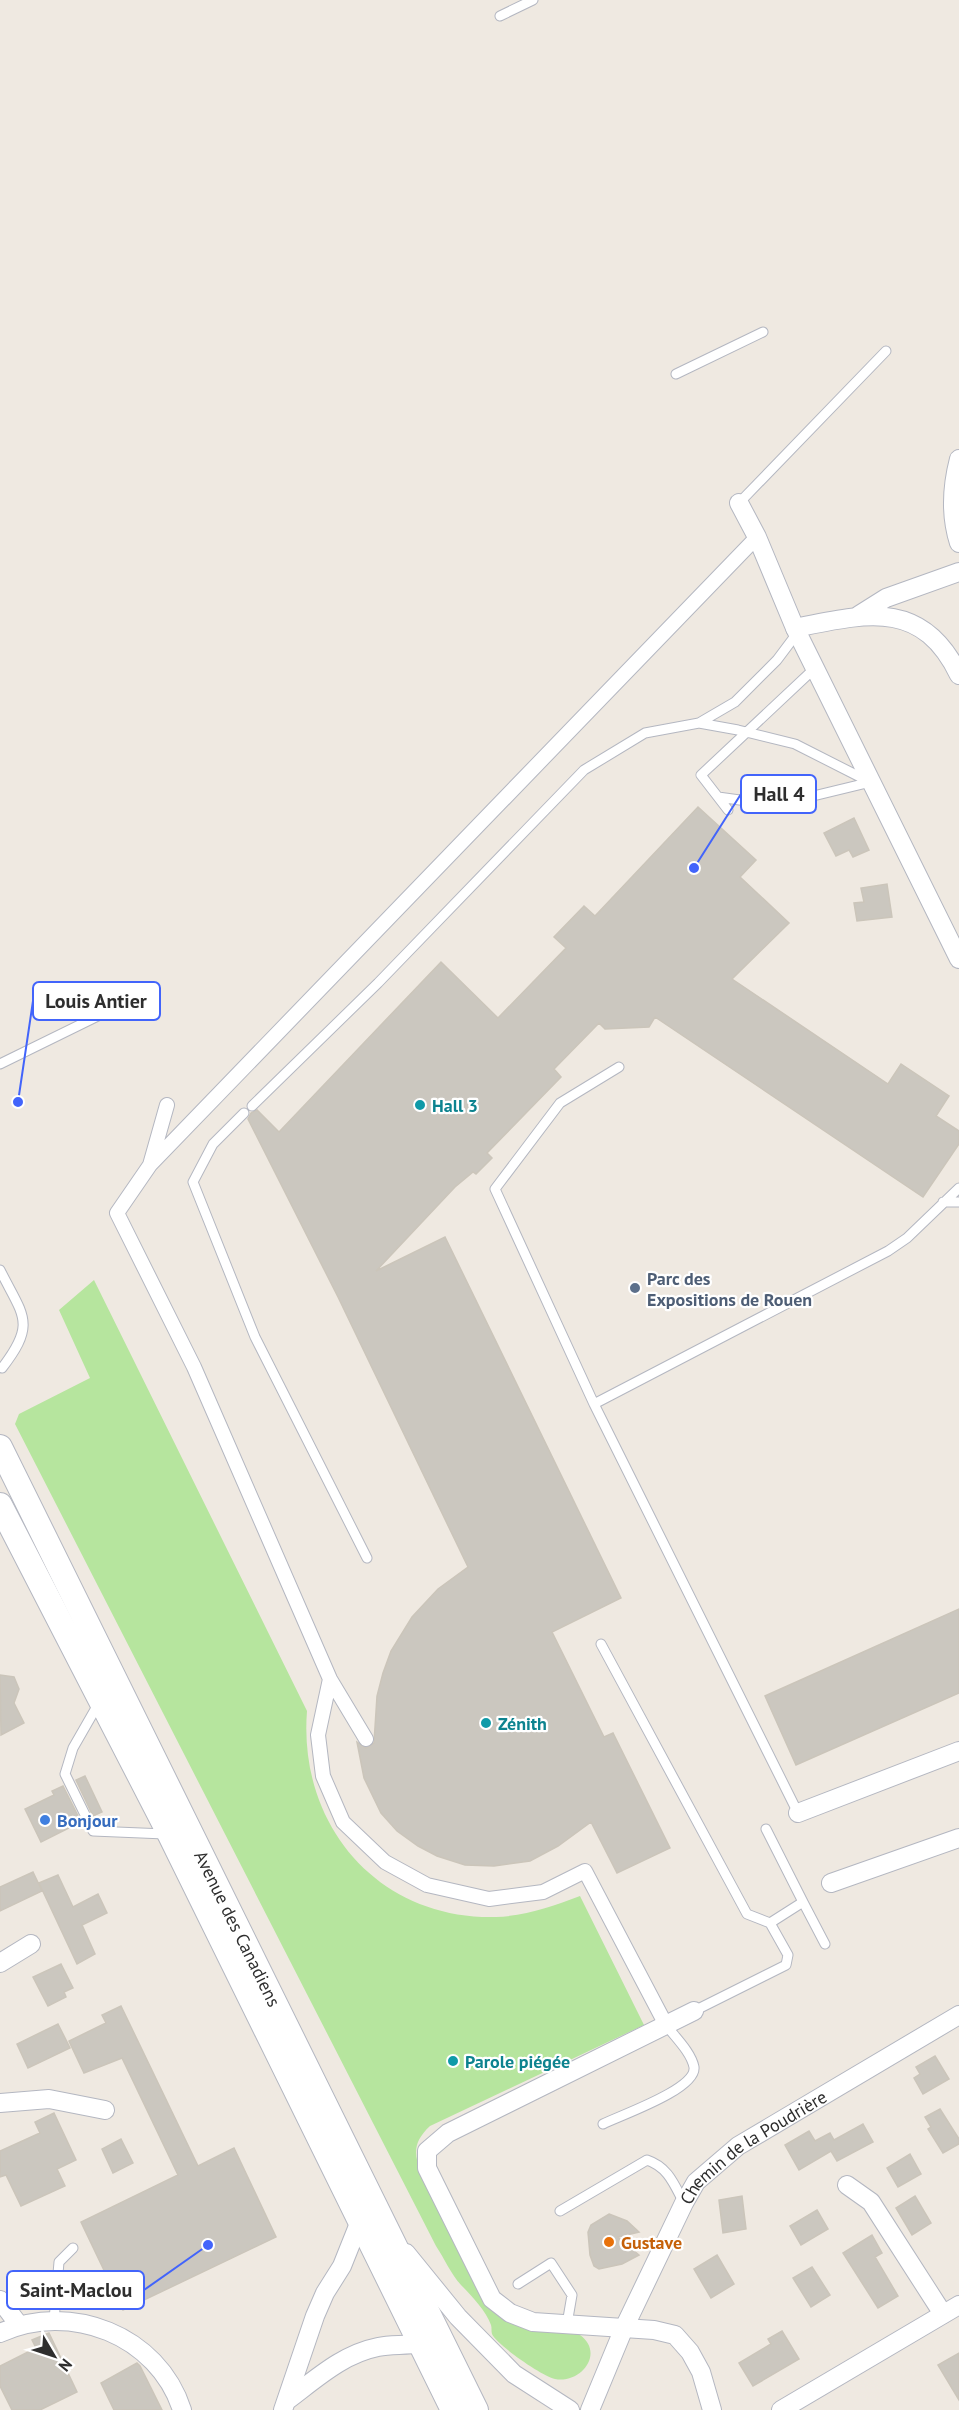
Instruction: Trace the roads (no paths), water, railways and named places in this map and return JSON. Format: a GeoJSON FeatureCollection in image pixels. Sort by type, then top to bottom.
{"type":"FeatureCollection","features":[{"type":"Feature","properties":{"kind":"main road","name":"Avenue des Canadiens"},"geometry":{"type":"LineString","coordinates":[[1,1451],[476,2410]]}},
{"type":"Feature","properties":{"kind":"main road","name":"Avenue des Canadiens"},"geometry":{"type":"LineString","coordinates":[[0,1505],[170,1834],[453,2410]]}},
{"type":"Feature","properties":{"kind":"street"},"geometry":{"type":"LineString","coordinates":[[959,459],[953,482],[954,527],[959,543]]}},
{"type":"Feature","properties":{"kind":"street"},"geometry":{"type":"LineString","coordinates":[[739,503],[757,537],[815,668],[959,959]]}},
{"type":"Feature","properties":{"kind":"street"},"geometry":{"type":"LineString","coordinates":[[366,1739],[330,1679],[194,1367],[117,1213],[150,1165],[757,537]]}},
{"type":"Feature","properties":{"kind":"street"},"geometry":{"type":"LineString","coordinates":[[859,615],[886,598],[959,572]]}},
{"type":"Feature","properties":{"kind":"street"},"geometry":{"type":"LineString","coordinates":[[797,630],[859,615],[896,618],[923,628],[950,657],[959,675]]}},
{"type":"Feature","properties":{"kind":"street"},"geometry":{"type":"LineString","coordinates":[[150,1165],[166,1105]]}},
{"type":"Feature","properties":{"kind":"street"},"geometry":{"type":"LineString","coordinates":[[330,1679],[318,1735],[323,1776],[343,1822],[385,1862],[427,1885],[489,1899],[543,1892],[585,1871],[666,2025]]}},
{"type":"Feature","properties":{"kind":"street"},"geometry":{"type":"LineString","coordinates":[[798,1813],[959,1751]]}},
{"type":"Feature","properties":{"kind":"street"},"geometry":{"type":"LineString","coordinates":[[831,1883],[959,1838]]}},
{"type":"Feature","properties":{"kind":"street"},"geometry":{"type":"LineString","coordinates":[[0,1963],[31,1944]]}},
{"type":"Feature","properties":{"kind":"street"},"geometry":{"type":"LineString","coordinates":[[693,2011],[448,2133],[427,2151],[427,2168],[492,2299],[510,2313],[534,2322],[654,2330],[675,2335],[690,2352],[701,2372],[712,2410]]}},
{"type":"Feature","properties":{"kind":"street","name":"Chemin de la Poudrière"},"geometry":{"type":"LineString","coordinates":[[590,2410],[624,2328],[696,2182],[738,2146],[959,2015]]}},
{"type":"Feature","properties":{"kind":"street"},"geometry":{"type":"LineString","coordinates":[[0,2103],[50,2099],[105,2110]]}},
{"type":"Feature","properties":{"kind":"street"},"geometry":{"type":"LineString","coordinates":[[781,2410],[951,2310],[871,2202],[847,2185]]}},
{"type":"Feature","properties":{"kind":"street"},"geometry":{"type":"LineString","coordinates":[[286,2405],[318,2308],[342,2266],[360,2221]]}},
{"type":"Feature","properties":{"kind":"street"},"geometry":{"type":"LineString","coordinates":[[388,2230],[458,2317],[514,2374],[570,2410]]}},
{"type":"Feature","properties":{"kind":"street"},"geometry":{"type":"LineString","coordinates":[[0,2300],[19,2325]]}},
{"type":"Feature","properties":{"kind":"street"},"geometry":{"type":"LineString","coordinates":[[0,2334],[19,2325],[54,2320],[69,2320],[112,2331],[150,2356],[162,2370],[182,2410]]}},
{"type":"Feature","properties":{"kind":"street"},"geometry":{"type":"LineString","coordinates":[[286,2405],[330,2367],[353,2354],[378,2347],[420,2343]]}},
{"type":"Feature","properties":{"kind":"lane"},"geometry":{"type":"LineString","coordinates":[[500,16],[533,0]]}},
{"type":"Feature","properties":{"kind":"lane"},"geometry":{"type":"LineString","coordinates":[[676,374],[763,332]]}},
{"type":"Feature","properties":{"kind":"lane"},"geometry":{"type":"LineString","coordinates":[[739,503],[886,351]]}},
{"type":"Feature","properties":{"kind":"lane"},"geometry":{"type":"LineString","coordinates":[[367,1558],[255,1337],[193,1182],[213,1144],[378,983],[584,770],[645,733],[699,723],[735,702],[777,660],[797,630]]}},
{"type":"Feature","properties":{"kind":"lane"},"geometry":{"type":"LineString","coordinates":[[728,810],[701,775],[815,668]]}},
{"type":"Feature","properties":{"kind":"lane"},"geometry":{"type":"LineString","coordinates":[[699,723],[795,744],[871,782]]}},
{"type":"Feature","properties":{"kind":"lane"},"geometry":{"type":"LineString","coordinates":[[718,797],[776,805],[871,782]]}},
{"type":"Feature","properties":{"kind":"lane"},"geometry":{"type":"LineString","coordinates":[[0,1064],[106,1012]]}},
{"type":"Feature","properties":{"kind":"lane"},"geometry":{"type":"LineString","coordinates":[[619,1067],[560,1103],[495,1189],[594,1404],[798,1813]]}},
{"type":"Feature","properties":{"kind":"lane"},"geometry":{"type":"LineString","coordinates":[[594,1404],[888,1251],[907,1238],[959,1188]]}},
{"type":"Feature","properties":{"kind":"lane"},"geometry":{"type":"LineString","coordinates":[[943,1202],[959,1202]]}},
{"type":"Feature","properties":{"kind":"lane"},"geometry":{"type":"LineString","coordinates":[[0,1270],[24,1320],[21,1343],[1,1364],[0,1378]]}},
{"type":"Feature","properties":{"kind":"lane"},"geometry":{"type":"LineString","coordinates":[[601,1644],[747,1914],[770,1923],[788,1955],[786,1965],[693,2011]]}},
{"type":"Feature","properties":{"kind":"lane"},"geometry":{"type":"LineString","coordinates":[[101,1699],[73,1748],[64,1774],[93,1831],[170,1834]]}},
{"type":"Feature","properties":{"kind":"lane"},"geometry":{"type":"LineString","coordinates":[[766,1829],[825,1944]]}},
{"type":"Feature","properties":{"kind":"lane"},"geometry":{"type":"LineString","coordinates":[[770,1923],[803,1902]]}},
{"type":"Feature","properties":{"kind":"lane"},"geometry":{"type":"LineString","coordinates":[[603,2124],[679,2090],[691,2078],[694,2070],[692,2060],[666,2025]]}},
{"type":"Feature","properties":{"kind":"lane"},"geometry":{"type":"LineString","coordinates":[[560,2211],[647,2160],[658,2163],[668,2172],[684,2203]]}},
{"type":"Feature","properties":{"kind":"lane"},"geometry":{"type":"LineString","coordinates":[[54,2320],[59,2262],[73,2248]]}},
{"type":"Feature","properties":{"kind":"lane"},"geometry":{"type":"LineString","coordinates":[[518,2284],[551,2263],[572,2295],[567,2324]]}},
{"type":"Feature","properties":{"kind":"place","name":"Hall 4"},"geometry":{"type":"Point","coordinates":[694,868]}},
{"type":"Feature","properties":{"kind":"place","name":"Louis Antier"},"geometry":{"type":"Point","coordinates":[18,1102]}},
{"type":"Feature","properties":{"kind":"place","name":"Hall 3"},"geometry":{"type":"Point","coordinates":[420,1105]}},
{"type":"Feature","properties":{"kind":"place","name":"Parc des Expositions de Rouen"},"geometry":{"type":"Point","coordinates":[635,1288]}},
{"type":"Feature","properties":{"kind":"place","name":"Zénith"},"geometry":{"type":"Point","coordinates":[486,1723]}},
{"type":"Feature","properties":{"kind":"place","name":"Bonjour"},"geometry":{"type":"Point","coordinates":[45,1820]}},
{"type":"Feature","properties":{"kind":"place","name":"Parole piégée"},"geometry":{"type":"Point","coordinates":[453,2061]}},
{"type":"Feature","properties":{"kind":"place","name":"Gustave"},"geometry":{"type":"Point","coordinates":[609,2242]}},
{"type":"Feature","properties":{"kind":"place","name":"Saint-Maclou"},"geometry":{"type":"Point","coordinates":[208,2245]}}]}
